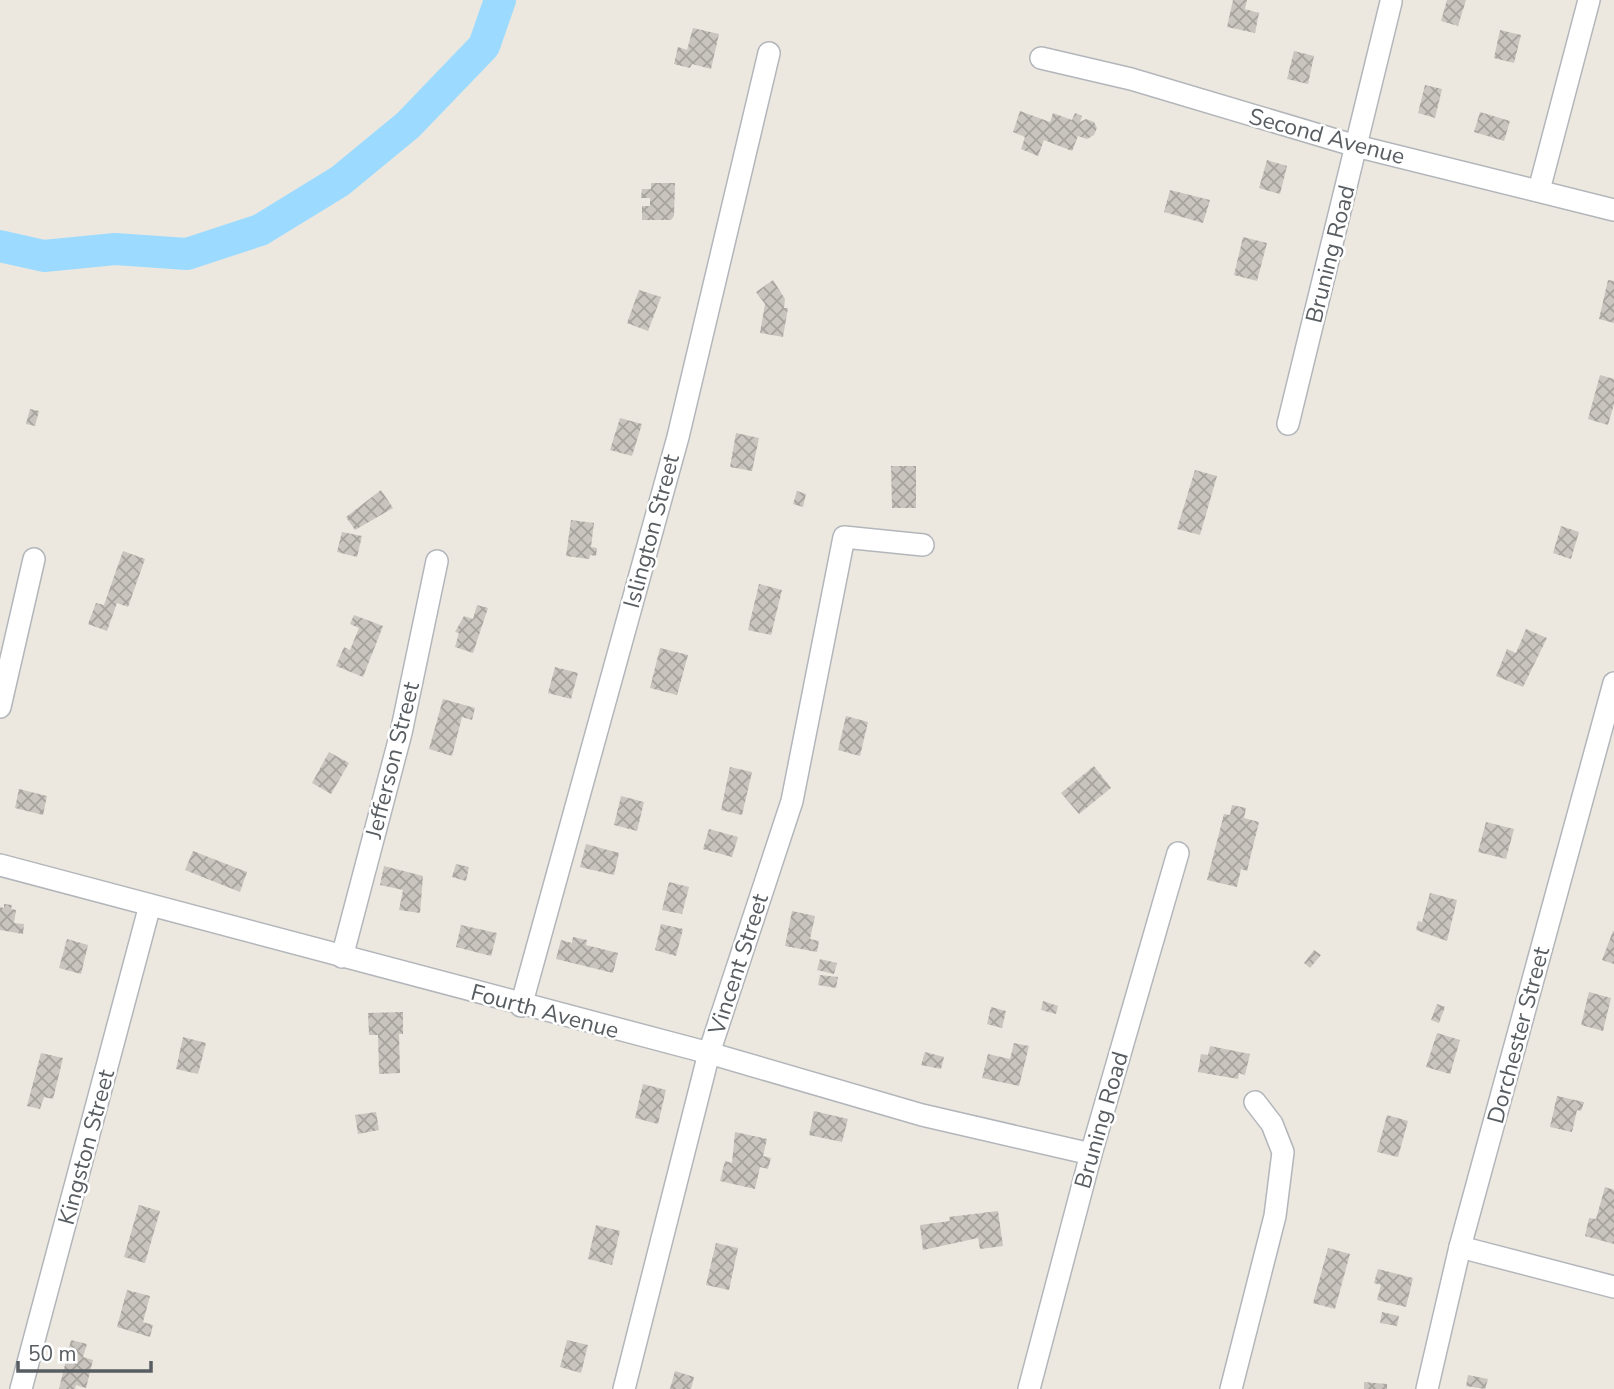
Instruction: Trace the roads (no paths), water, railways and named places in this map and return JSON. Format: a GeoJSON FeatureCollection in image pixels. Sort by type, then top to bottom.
{"type":"FeatureCollection","features":[{"type":"Feature","properties":{"kind":"street"},"geometry":{"type":"LineString","coordinates":[[1539,190],[1589,0]]}},
{"type":"Feature","properties":{"kind":"street","name":"Bruning Road"},"geometry":{"type":"LineString","coordinates":[[1288,425],[1391,2]]}},
{"type":"Feature","properties":{"kind":"street","name":"Islington Street"},"geometry":{"type":"LineString","coordinates":[[521,1006],[678,436],[769,53]]}},
{"type":"Feature","properties":{"kind":"street","name":"Second Avenue"},"geometry":{"type":"LineString","coordinates":[[1041,58],[1132,79],[1356,146],[1614,210]]}},
{"type":"Feature","properties":{"kind":"street","name":"Vincent Street"},"geometry":{"type":"LineString","coordinates":[[624,1389],[709,1053],[792,801],[844,537],[923,545]]}},
{"type":"Feature","properties":{"kind":"street"},"geometry":{"type":"LineString","coordinates":[[0,706],[34,559]]}},
{"type":"Feature","properties":{"kind":"street","name":"Jefferson Street"},"geometry":{"type":"LineString","coordinates":[[342,957],[401,733],[437,561]]}},
{"type":"Feature","properties":{"kind":"street","name":"Dorchester Street"},"geometry":{"type":"LineString","coordinates":[[1427,1389],[1460,1247],[1605,750],[1614,683]]}},
{"type":"Feature","properties":{"kind":"street","name":"Bruning Road"},"geometry":{"type":"LineString","coordinates":[[1029,1389],[1091,1154],[1178,853]]}},
{"type":"Feature","properties":{"kind":"street","name":"Fourth Avenue"},"geometry":{"type":"LineString","coordinates":[[0,865],[521,1006],[709,1053],[922,1115],[1091,1154]]}},
{"type":"Feature","properties":{"kind":"street","name":"Kingston Street"},"geometry":{"type":"LineString","coordinates":[[21,1389],[150,905]]}},
{"type":"Feature","properties":{"kind":"street"},"geometry":{"type":"LineString","coordinates":[[1231,1389],[1275,1216],[1283,1152],[1272,1124],[1255,1102]]}},
{"type":"Feature","properties":{"kind":"street"},"geometry":{"type":"LineString","coordinates":[[1460,1247],[1614,1287]]}},
{"type":"Feature","properties":{"kind":"waterway"},"geometry":{"type":"LineString","coordinates":[[0,246],[44,256],[115,249],[187,254],[260,230],[340,181],[408,125],[484,46],[500,0]]}}]}
